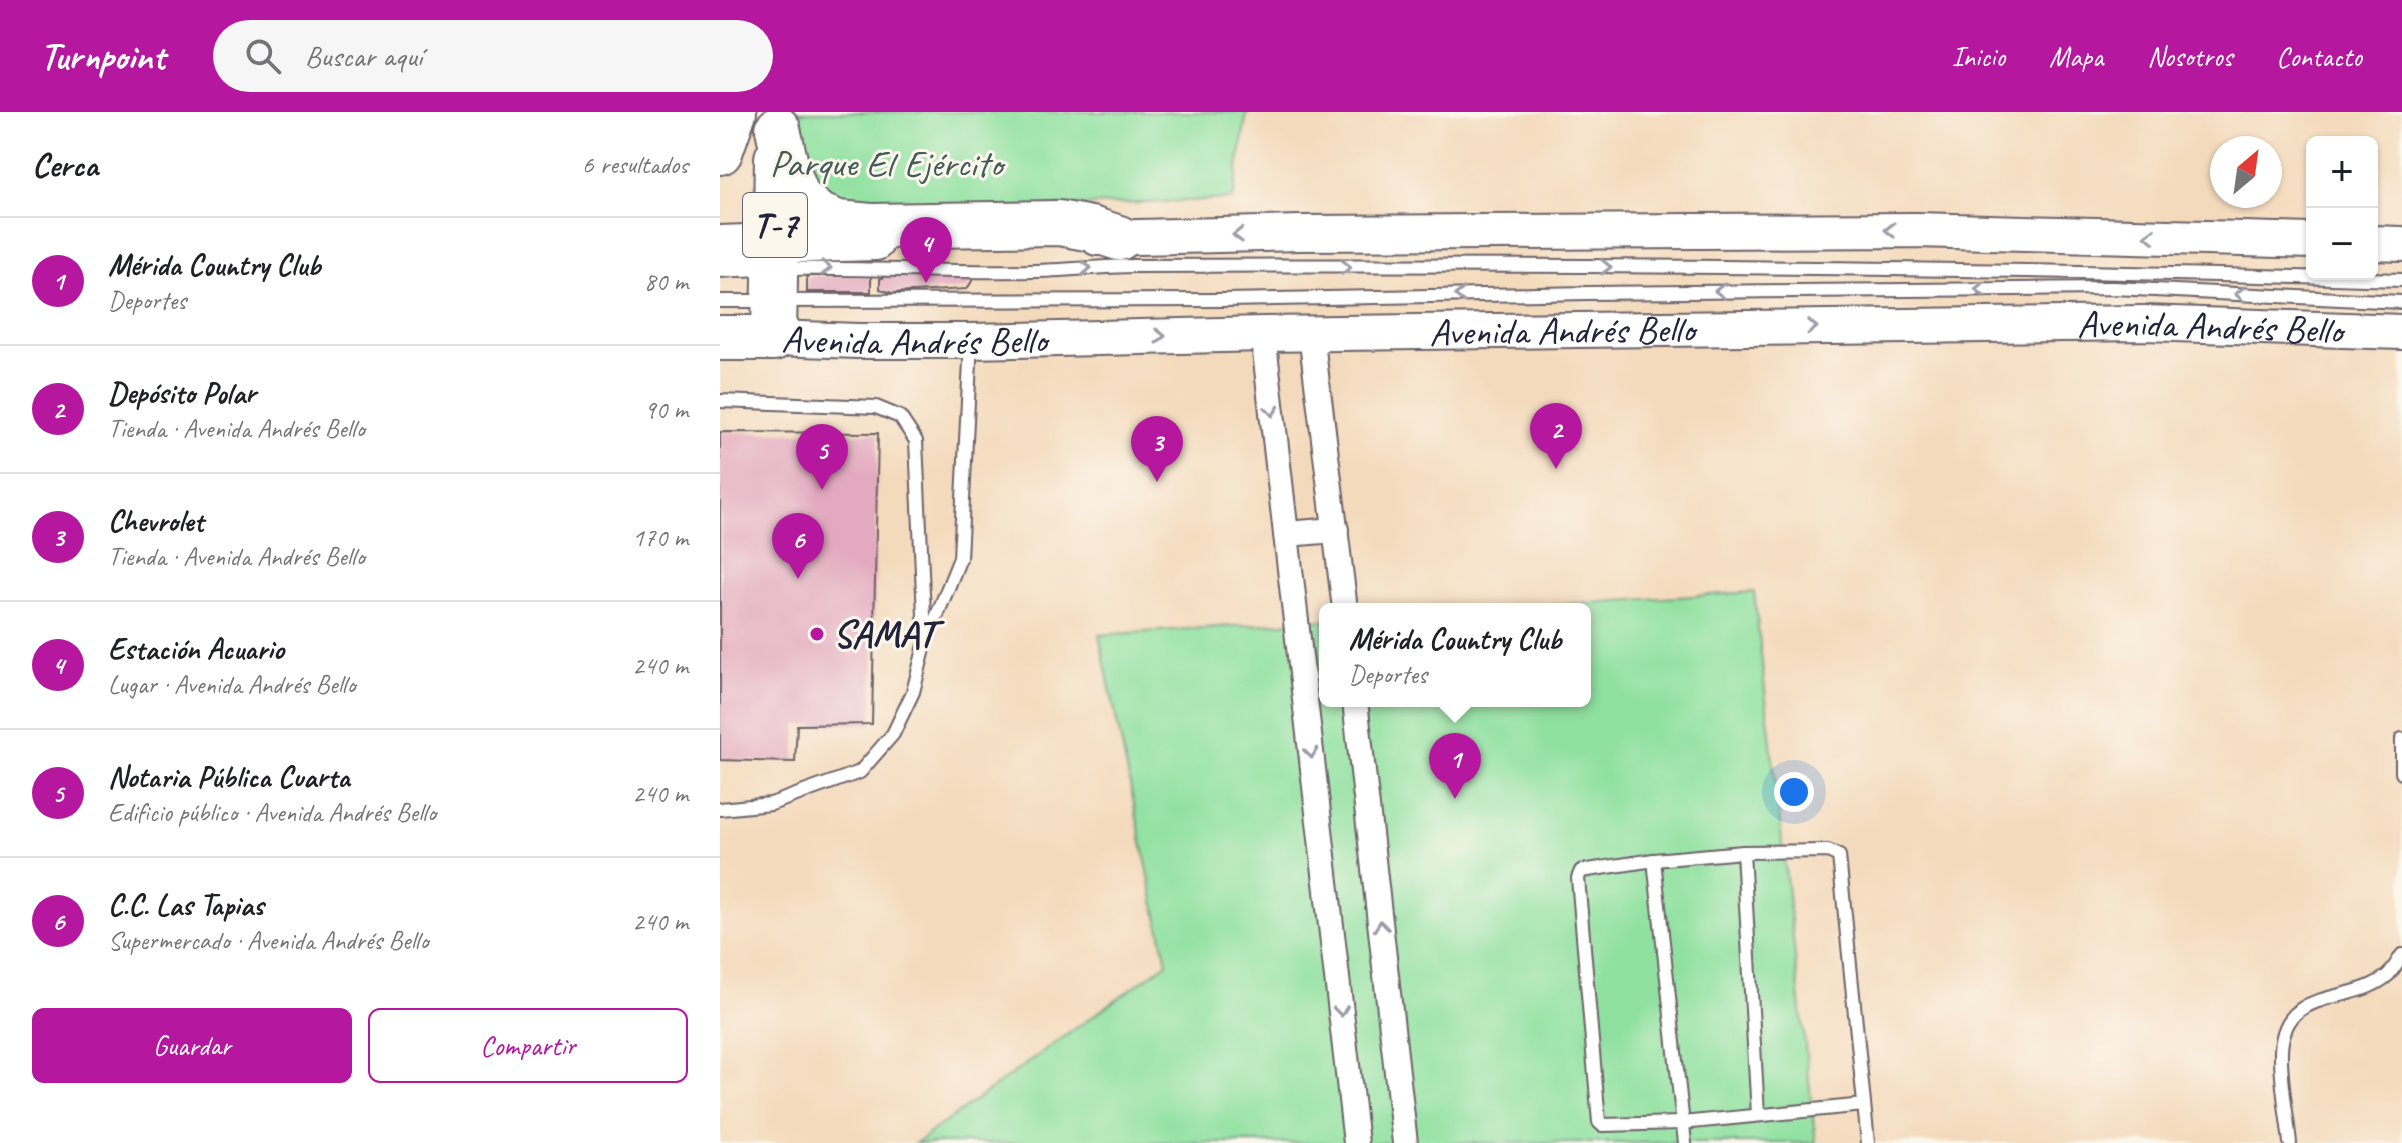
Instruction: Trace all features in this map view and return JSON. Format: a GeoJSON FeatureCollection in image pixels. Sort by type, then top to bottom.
{"type":"FeatureCollection","features":[{"type":"Feature","properties":{"kind":"highway","name":"T-7"},"geometry":{"type":"LineString","coordinates":[[720,152],[734,112]]}},
{"type":"Feature","properties":{"kind":"highway","name":"T-7"},"geometry":{"type":"LineString","coordinates":[[771,118],[798,198],[818,215],[838,223],[871,226],[1059,223],[1119,238]]}},
{"type":"Feature","properties":{"kind":"highway","name":"T-7"},"geometry":{"type":"LineString","coordinates":[[750,289],[771,118]]}},
{"type":"Feature","properties":{"kind":"street"},"geometry":{"type":"LineString","coordinates":[[750,289],[1119,238],[1315,233],[1916,230],[2306,241]]}},
{"type":"Feature","properties":{"kind":"street"},"geometry":{"type":"LineString","coordinates":[[2378,243],[2402,244]]}},
{"type":"Feature","properties":{"kind":"street","name":"Avenida Andrés Bello"},"geometry":{"type":"LineString","coordinates":[[750,289],[858,341],[2145,323],[2402,332]]}},
{"type":"Feature","properties":{"kind":"street"},"geometry":{"type":"LineString","coordinates":[[1263,334],[1356,1143]]}},
{"type":"Feature","properties":{"kind":"street"},"geometry":{"type":"LineString","coordinates":[[1311,334],[1344,603]]}},
{"type":"Feature","properties":{"kind":"street"},"geometry":{"type":"LineString","coordinates":[[1286,534],[1336,530]]}},
{"type":"Feature","properties":{"kind":"street"},"geometry":{"type":"LineString","coordinates":[[1356,707],[1405,1143]]}},
{"type":"Feature","properties":{"kind":"lane"},"geometry":{"type":"LineString","coordinates":[[750,289],[1128,266],[1561,266],[2402,280]]}},
{"type":"Feature","properties":{"kind":"lane"},"geometry":{"type":"LineString","coordinates":[[750,289],[1225,300],[1696,291],[2114,288],[2402,302]]}},
{"type":"Feature","properties":{"kind":"lane"},"geometry":{"type":"LineString","coordinates":[[720,809],[771,804],[860,772],[893,734],[913,692],[925,645],[960,558],[971,341]]}},
{"type":"Feature","properties":{"kind":"lane"},"geometry":{"type":"LineString","coordinates":[[720,401],[876,407],[900,417],[916,441],[925,645]]}},
{"type":"Feature","properties":{"kind":"lane"},"geometry":{"type":"LineString","coordinates":[[2402,739],[2402,773]]}},
{"type":"Feature","properties":{"kind":"lane"},"geometry":{"type":"LineString","coordinates":[[1864,1105],[1682,1123],[1602,1125],[1599,1122],[1578,878],[1581,871],[1654,860],[1743,852],[1828,851],[1839,856],[1868,1143]]}},
{"type":"Feature","properties":{"kind":"lane"},"geometry":{"type":"LineString","coordinates":[[1743,852],[1758,1115]]}},
{"type":"Feature","properties":{"kind":"lane"},"geometry":{"type":"LineString","coordinates":[[1654,860],[1685,1143]]}},
{"type":"Feature","properties":{"kind":"lane"},"geometry":{"type":"LineString","coordinates":[[2290,1143],[2281,1049],[2288,1021],[2304,1005],[2367,987],[2388,975],[2402,955]]}},
{"type":"Feature","properties":{"kind":"green space","name":"Parque El Ejército"},"geometry":{"type":"Polygon","coordinates":[[[792,112],[1247,112],[1233,199],[857,215],[827,210],[790,124],[792,112]]]}},
{"type":"Feature","properties":{"kind":"green space"},"geometry":{"type":"Polygon","coordinates":[[[1754,592],[1816,1143],[916,1143],[1167,963],[1099,635],[1319,620],[1319,707],[1591,707],[1591,603],[1587,603],[1754,592]]]}},
{"type":"Feature","properties":{"kind":"building"},"geometry":{"type":"Polygon","coordinates":[[[807,276],[871,276],[871,292],[807,292],[807,276]]]}},
{"type":"Feature","properties":{"kind":"building"},"geometry":{"type":"Polygon","coordinates":[[[887,276],[971,277],[972,281],[967,289],[892,293],[880,289],[880,279],[887,276]]]}},
{"type":"Feature","properties":{"kind":"building"},"geometry":{"type":"Polygon","coordinates":[[[720,432],[878,433],[872,724],[797,725],[795,762],[720,760],[720,432]]]}},
{"type":"Feature","properties":{"kind":"place","name":"Estación Acuario"},"geometry":{"type":"Point","coordinates":[926,283]}},
{"type":"Feature","properties":{"kind":"place","name":"Depósito Polar"},"geometry":{"type":"Point","coordinates":[1556,469]}},
{"type":"Feature","properties":{"kind":"place","name":"Chevrolet"},"geometry":{"type":"Point","coordinates":[1157,482]}},
{"type":"Feature","properties":{"kind":"place","name":"Notaria Pública Cuarta"},"geometry":{"type":"Point","coordinates":[822,490]}},
{"type":"Feature","properties":{"kind":"place","name":"C.C. Las Tapias"},"geometry":{"type":"Point","coordinates":[798,579]}},
{"type":"Feature","properties":{"kind":"place","name":"SAMAT"},"geometry":{"type":"Point","coordinates":[817,634]}},
{"type":"Feature","properties":{"kind":"place","name":"Mérida Country Club"},"geometry":{"type":"Point","coordinates":[1455,799]}}]}
